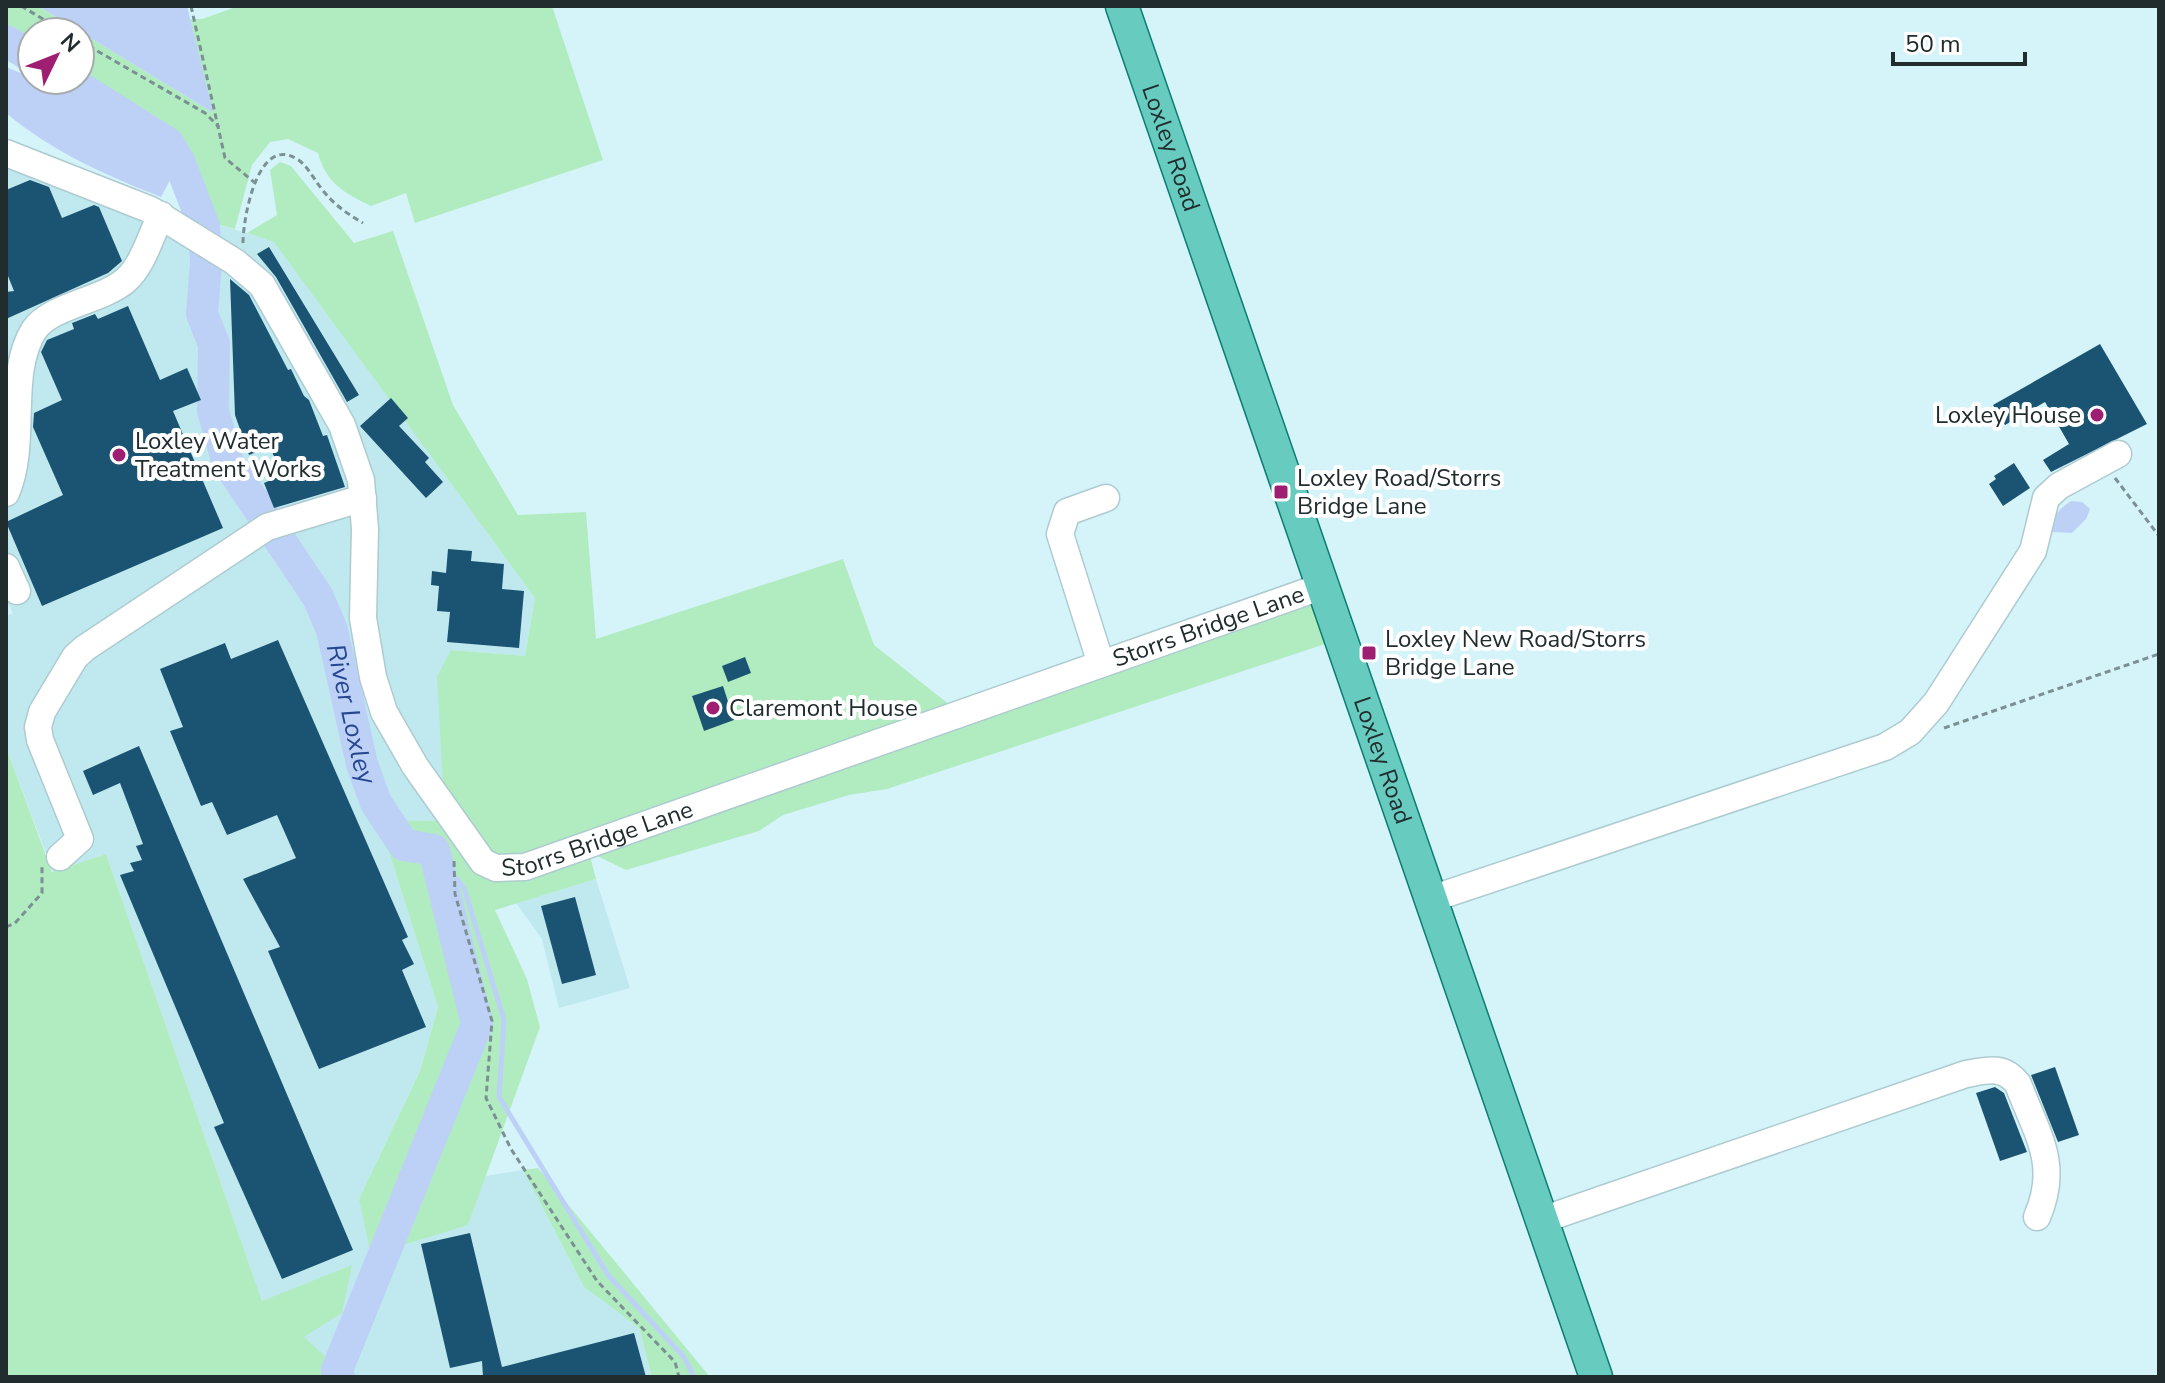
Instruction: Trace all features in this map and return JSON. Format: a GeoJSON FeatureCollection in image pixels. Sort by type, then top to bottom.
{"type":"FeatureCollection","features":[{"type":"Feature","properties":{"kind":"main road","name":"Loxley Road"},"geometry":{"type":"LineString","coordinates":[[1122,6],[1596,1377]]}},
{"type":"Feature","properties":{"kind":"street","name":"Storrs Bridge Lane"},"geometry":{"type":"LineString","coordinates":[[6,153],[171,221],[251,273],[275,304],[342,425],[361,480],[363,618],[373,677],[384,712],[415,766],[469,843],[483,862],[496,868],[525,867],[1323,586]]}},
{"type":"Feature","properties":{"kind":"street"},"geometry":{"type":"LineString","coordinates":[[6,493],[15,472],[23,356],[35,329],[46,318],[111,290],[126,280],[171,221]]}},
{"type":"Feature","properties":{"kind":"street"},"geometry":{"type":"LineString","coordinates":[[1431,899],[1885,747],[1910,732],[1936,703],[2033,551],[2046,498],[2059,486],[2111,458]]}},
{"type":"Feature","properties":{"kind":"street"},"geometry":{"type":"LineString","coordinates":[[49,862],[80,839],[40,740],[38,727],[42,712],[75,657],[249,537],[285,520],[363,498]]}},
{"type":"Feature","properties":{"kind":"street"},"geometry":{"type":"LineString","coordinates":[[1101,664],[1060,534],[1067,512],[1106,498]]}},
{"type":"Feature","properties":{"kind":"street"},"geometry":{"type":"LineString","coordinates":[[1542,1220],[1966,1074],[1996,1069],[2011,1074],[2018,1084],[2049,1166],[2047,1193],[2037,1217]]}},
{"type":"Feature","properties":{"kind":"path"},"geometry":{"type":"LineString","coordinates":[[191,6],[221,129],[225,158],[254,182]]}},
{"type":"Feature","properties":{"kind":"path"},"geometry":{"type":"LineString","coordinates":[[96,50],[205,113],[221,129]]}},
{"type":"Feature","properties":{"kind":"path"},"geometry":{"type":"LineString","coordinates":[[251,273],[243,252],[243,226],[254,182],[269,160],[282,155],[295,158],[339,209],[363,223]]}},
{"type":"Feature","properties":{"kind":"path"},"geometry":{"type":"LineString","coordinates":[[2111,458],[2159,536]]}},
{"type":"Feature","properties":{"kind":"path"},"geometry":{"type":"LineString","coordinates":[[1910,732],[1927,734],[2159,654]]}},
{"type":"Feature","properties":{"kind":"path"},"geometry":{"type":"LineString","coordinates":[[6,927],[15,923],[42,893],[49,862]]}},
{"type":"Feature","properties":{"kind":"path"},"geometry":{"type":"LineString","coordinates":[[454,862],[455,894],[492,1021],[486,1098],[511,1149],[597,1281],[675,1362],[679,1377]]}},
{"type":"Feature","properties":{"kind":"shaded area"},"geometry":{"type":"Polygon","coordinates":[[[38,6],[187,6],[213,112],[96,41],[96,16],[54,16],[38,6]]]}},
{"type":"Feature","properties":{"kind":"shaded area"},"geometry":{"type":"Polygon","coordinates":[[[6,67],[16,71],[16,96],[69,96],[95,110],[176,169],[161,197],[80,161],[6,113],[6,67]]]}},
{"type":"Feature","properties":{"kind":"shaded area"},"geometry":{"type":"Polygon","coordinates":[[[6,161],[274,241],[535,598],[525,656],[451,650],[445,821],[379,820],[438,1007],[420,1071],[359,1199],[468,1225],[485,1176],[523,1170],[584,1287],[639,1328],[652,1377],[348,1377],[262,1301],[106,854],[53,872],[6,747],[6,616],[13,613],[6,599],[6,161]]]}},
{"type":"Feature","properties":{"kind":"shaded area"},"geometry":{"type":"Polygon","coordinates":[[[2071,501],[2082,502],[2090,509],[2086,519],[2072,533],[2052,532],[2057,514],[2071,501]]]}},
{"type":"Feature","properties":{"kind":"shaded area"},"geometry":{"type":"Polygon","coordinates":[[[596,879],[630,988],[559,1008],[542,939],[516,903],[596,879]]]}},
{"type":"Feature","properties":{"kind":"green space"},"geometry":{"type":"Polygon","coordinates":[[[6,6],[38,6],[54,16],[16,16],[16,64],[6,60],[6,6]]]}},
{"type":"Feature","properties":{"kind":"green space"},"geometry":{"type":"Polygon","coordinates":[[[239,6],[552,6],[603,160],[415,223],[406,193],[371,206],[331,180],[318,153],[288,139],[270,142],[252,165],[235,229],[206,221],[180,144],[92,96],[96,96],[96,41],[212,112],[190,19],[202,19],[239,6]]]}},
{"type":"Feature","properties":{"kind":"green space"},"geometry":{"type":"Polygon","coordinates":[[[280,162],[291,166],[354,243],[393,231],[453,405],[518,515],[586,512],[596,639],[843,559],[874,645],[950,705],[1310,600],[1328,643],[887,789],[849,795],[783,815],[759,831],[626,870],[589,852],[596,879],[495,910],[527,979],[540,1027],[468,1225],[371,1255],[359,1199],[420,1071],[438,1007],[379,820],[445,821],[437,677],[451,650],[525,656],[535,598],[274,242],[247,233],[277,215],[270,170],[280,162]]]}},
{"type":"Feature","properties":{"kind":"green space"},"geometry":{"type":"Polygon","coordinates":[[[6,747],[52,872],[106,854],[262,1301],[352,1265],[342,1313],[304,1337],[348,1377],[6,1377],[6,747]]]}},
{"type":"Feature","properties":{"kind":"green space"},"geometry":{"type":"Polygon","coordinates":[[[538,1168],[710,1377],[652,1377],[639,1328],[584,1287],[523,1170],[538,1168]]]}},
{"type":"Feature","properties":{"kind":"building"},"geometry":{"type":"Polygon","coordinates":[[[30,180],[49,187],[62,218],[94,205],[99,207],[122,261],[108,273],[6,319],[6,292],[14,291],[6,271],[6,190],[30,180]]]}},
{"type":"Feature","properties":{"kind":"building"},"geometry":{"type":"Polygon","coordinates":[[[269,247],[359,395],[347,402],[276,277],[257,254],[269,247]]]}},
{"type":"Feature","properties":{"kind":"building"},"geometry":{"type":"Polygon","coordinates":[[[230,279],[249,295],[288,370],[291,369],[309,400],[323,436],[327,435],[345,487],[274,508],[264,483],[282,475],[270,447],[249,455],[235,415],[230,279]]]}},
{"type":"Feature","properties":{"kind":"building","name":"Loxley Water Treatment Works"},"geometry":{"type":"Polygon","coordinates":[[[128,306],[160,380],[187,368],[201,400],[173,411],[223,528],[42,606],[6,522],[63,495],[33,427],[34,413],[62,400],[41,352],[47,340],[74,329],[72,323],[95,314],[98,319],[128,306]]]}},
{"type":"Feature","properties":{"kind":"building","name":"Loxley House"},"geometry":{"type":"Polygon","coordinates":[[[2100,344],[2147,424],[2051,472],[2043,460],[2069,444],[2045,402],[2005,425],[1993,405],[2100,344]]]}},
{"type":"Feature","properties":{"kind":"building"},"geometry":{"type":"Polygon","coordinates":[[[391,398],[408,418],[399,426],[429,458],[425,462],[443,482],[426,498],[360,426],[391,398]]]}},
{"type":"Feature","properties":{"kind":"building"},"geometry":{"type":"Polygon","coordinates":[[[2014,463],[2030,488],[2003,506],[1989,484],[1996,479],[1994,476],[2014,463]]]}},
{"type":"Feature","properties":{"kind":"building"},"geometry":{"type":"Polygon","coordinates":[[[448,549],[472,551],[471,561],[504,564],[502,589],[524,591],[519,648],[447,642],[450,612],[437,611],[439,586],[431,585],[432,571],[446,573],[448,549]]]}},
{"type":"Feature","properties":{"kind":"building"},"geometry":{"type":"Polygon","coordinates":[[[278,640],[408,937],[402,940],[414,964],[402,970],[426,1027],[319,1069],[268,951],[280,947],[243,879],[296,858],[277,815],[227,835],[212,802],[201,806],[170,731],[183,727],[160,669],[225,643],[231,659],[278,640]]]}},
{"type":"Feature","properties":{"kind":"building"},"geometry":{"type":"Polygon","coordinates":[[[745,657],[751,673],[728,682],[722,666],[745,657]]]}},
{"type":"Feature","properties":{"kind":"building","name":"Claremont House"},"geometry":{"type":"Polygon","coordinates":[[[723,686],[734,720],[704,731],[692,696],[723,686]]]}},
{"type":"Feature","properties":{"kind":"building"},"geometry":{"type":"Polygon","coordinates":[[[139,746],[353,1250],[282,1279],[214,1127],[224,1123],[120,875],[134,871],[130,863],[142,860],[136,846],[143,844],[120,783],[93,795],[83,771],[139,746]]]}},
{"type":"Feature","properties":{"kind":"building"},"geometry":{"type":"Polygon","coordinates":[[[575,897],[596,975],[562,984],[541,906],[575,897]]]}},
{"type":"Feature","properties":{"kind":"building"},"geometry":{"type":"Polygon","coordinates":[[[2055,1067],[2079,1135],[2058,1142],[2031,1075],[2055,1067]]]}},
{"type":"Feature","properties":{"kind":"building"},"geometry":{"type":"Polygon","coordinates":[[[1995,1087],[2004,1093],[2027,1152],[2000,1161],[1976,1093],[1995,1087]]]}},
{"type":"Feature","properties":{"kind":"building"},"geometry":{"type":"Polygon","coordinates":[[[470,1233],[502,1367],[634,1333],[646,1377],[483,1377],[482,1361],[450,1368],[421,1244],[470,1233]]]}},
{"type":"Feature","properties":{"kind":"waterway","name":"River Loxley"},"geometry":{"type":"LineString","coordinates":[[6,41],[16,47]]}},
{"type":"Feature","properties":{"kind":"waterway","name":"River Loxley"},"geometry":{"type":"LineString","coordinates":[[93,96],[168,143],[179,161],[204,226],[206,262],[202,314],[214,344],[213,411],[228,463],[318,597],[332,630],[362,764],[376,803],[404,845],[434,850],[477,1024],[337,1370],[339,1377]]}},
{"type":"Feature","properties":{"kind":"waterway"},"geometry":{"type":"LineString","coordinates":[[434,850],[464,888],[504,1020],[499,1097],[608,1275],[684,1357],[694,1377]]}},
{"type":"Feature","properties":{"kind":"place","name":"Loxley House"},"geometry":{"type":"Point","coordinates":[2097,415]}},
{"type":"Feature","properties":{"kind":"place","name":"Loxley Water Treatment Works"},"geometry":{"type":"Point","coordinates":[119,455]}},
{"type":"Feature","properties":{"kind":"place","name":"Loxley Road/Storrs Bridge Lane"},"geometry":{"type":"Point","coordinates":[1281,492]}},
{"type":"Feature","properties":{"kind":"place","name":"Loxley New Road/Storrs Bridge Lane"},"geometry":{"type":"Point","coordinates":[1369,653]}},
{"type":"Feature","properties":{"kind":"place","name":"Claremont House"},"geometry":{"type":"Point","coordinates":[713,708]}}]}
